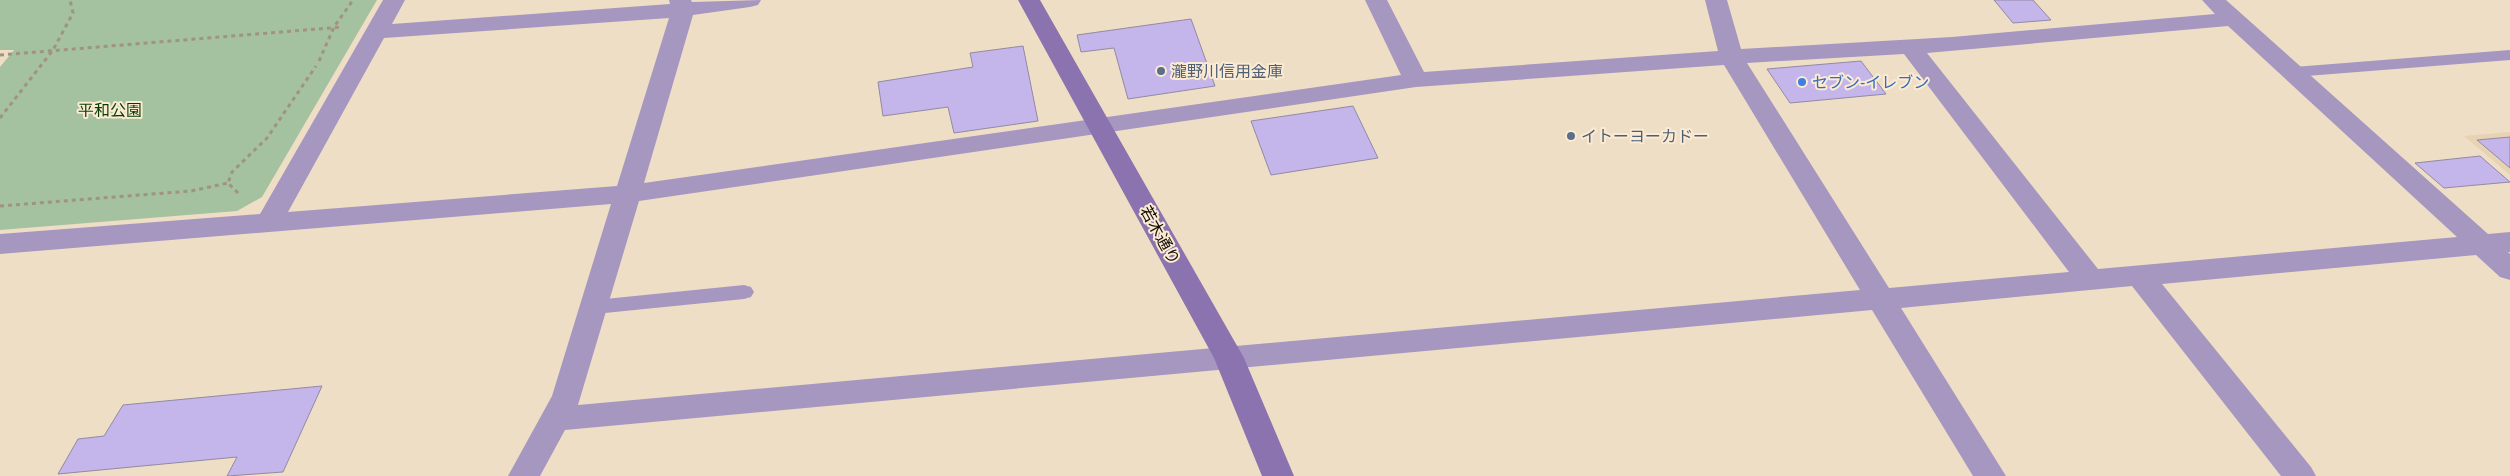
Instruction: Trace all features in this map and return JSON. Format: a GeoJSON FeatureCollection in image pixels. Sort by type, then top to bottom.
{"type":"FeatureCollection","features":[{"type":"Feature","properties":{"kind":"street"},"geometry":{"type":"LineString","coordinates":[[269,222],[394,0]]}},
{"type":"Feature","properties":{"kind":"street"},"geometry":{"type":"LineString","coordinates":[[377,28],[750,0]]}},
{"type":"Feature","properties":{"kind":"street","name":"若木通り"},"geometry":{"type":"LineString","coordinates":[[1028,0],[1229,358],[1278,476]]}},
{"type":"Feature","properties":{"kind":"street"},"geometry":{"type":"LineString","coordinates":[[1376,0],[1416,80]]}},
{"type":"Feature","properties":{"kind":"street"},"geometry":{"type":"LineString","coordinates":[[1716,0],[1731,57],[1990,476]]}},
{"type":"Feature","properties":{"kind":"street"},"geometry":{"type":"LineString","coordinates":[[2213,0],[2510,270]]}},
{"type":"Feature","properties":{"kind":"street"},"geometry":{"type":"LineString","coordinates":[[524,476],[567,397],[595,307],[682,5]]}},
{"type":"Feature","properties":{"kind":"street"},"geometry":{"type":"LineString","coordinates":[[0,244],[628,194],[1416,80],[1910,46],[2234,19]]}},
{"type":"Feature","properties":{"kind":"street"},"geometry":{"type":"LineString","coordinates":[[1910,46],[2091,280]]}},
{"type":"Feature","properties":{"kind":"street"},"geometry":{"type":"LineString","coordinates":[[555,419],[2510,242]]}},
{"type":"Feature","properties":{"kind":"street"},"geometry":{"type":"LineString","coordinates":[[2139,275],[2300,476]]}},
{"type":"Feature","properties":{"kind":"lane"},"geometry":{"type":"LineString","coordinates":[[2294,72],[2510,55]]}},
{"type":"Feature","properties":{"kind":"lane"},"geometry":{"type":"LineString","coordinates":[[595,307],[744,292]]}},
{"type":"Feature","properties":{"kind":"path"},"geometry":{"type":"LineString","coordinates":[[0,118],[53,50],[73,12],[70,0]]}},
{"type":"Feature","properties":{"kind":"path"},"geometry":{"type":"LineString","coordinates":[[228,183],[232,172],[266,138],[318,63],[334,27],[353,0]]}},
{"type":"Feature","properties":{"kind":"path"},"geometry":{"type":"LineString","coordinates":[[0,55],[334,27],[377,28]]}},
{"type":"Feature","properties":{"kind":"path"},"geometry":{"type":"LineString","coordinates":[[0,206],[191,191],[228,183]]}},
{"type":"Feature","properties":{"kind":"path"},"geometry":{"type":"LineString","coordinates":[[228,183],[269,222]]}},
{"type":"Feature","properties":{"kind":"shaded area"},"geometry":{"type":"Polygon","coordinates":[[[2510,132],[2510,175],[2464,136],[2510,132]]]}},
{"type":"Feature","properties":{"kind":"green space","name":"平和公園"},"geometry":{"type":"Polygon","coordinates":[[[0,0],[377,0],[262,197],[237,211],[0,230],[0,67],[14,50],[0,50],[0,0]]]}},
{"type":"Feature","properties":{"kind":"building"},"geometry":{"type":"Polygon","coordinates":[[[1994,0],[2033,0],[2051,20],[2013,23],[1994,0]]]}},
{"type":"Feature","properties":{"kind":"building"},"geometry":{"type":"Polygon","coordinates":[[[1191,19],[1215,86],[1128,99],[1114,48],[1081,52],[1077,35],[1191,19]]]}},
{"type":"Feature","properties":{"kind":"building"},"geometry":{"type":"Polygon","coordinates":[[[1023,46],[1038,121],[954,133],[948,107],[883,116],[878,82],[973,67],[970,53],[1023,46]]]}},
{"type":"Feature","properties":{"kind":"building"},"geometry":{"type":"Polygon","coordinates":[[[1861,61],[1886,94],[1790,103],[1767,69],[1861,61]]]}},
{"type":"Feature","properties":{"kind":"building"},"geometry":{"type":"Polygon","coordinates":[[[1353,106],[1378,158],[1271,175],[1251,121],[1353,106]]]}},
{"type":"Feature","properties":{"kind":"building"},"geometry":{"type":"Polygon","coordinates":[[[2510,137],[2510,168],[2477,140],[2510,137]]]}},
{"type":"Feature","properties":{"kind":"building"},"geometry":{"type":"Polygon","coordinates":[[[2480,156],[2510,182],[2444,188],[2415,163],[2480,156]]]}},
{"type":"Feature","properties":{"kind":"building"},"geometry":{"type":"Polygon","coordinates":[[[322,386],[283,472],[227,476],[237,457],[58,474],[78,439],[104,436],[123,405],[322,386]]]}},
{"type":"Feature","properties":{"kind":"place","name":"瀧野川信用金庫"},"geometry":{"type":"Point","coordinates":[1161,71]}},
{"type":"Feature","properties":{"kind":"place","name":"セブン-イレブン"},"geometry":{"type":"Point","coordinates":[1802,82]}},
{"type":"Feature","properties":{"kind":"place","name":"イトーヨーカドー"},"geometry":{"type":"Point","coordinates":[1571,136]}}]}
